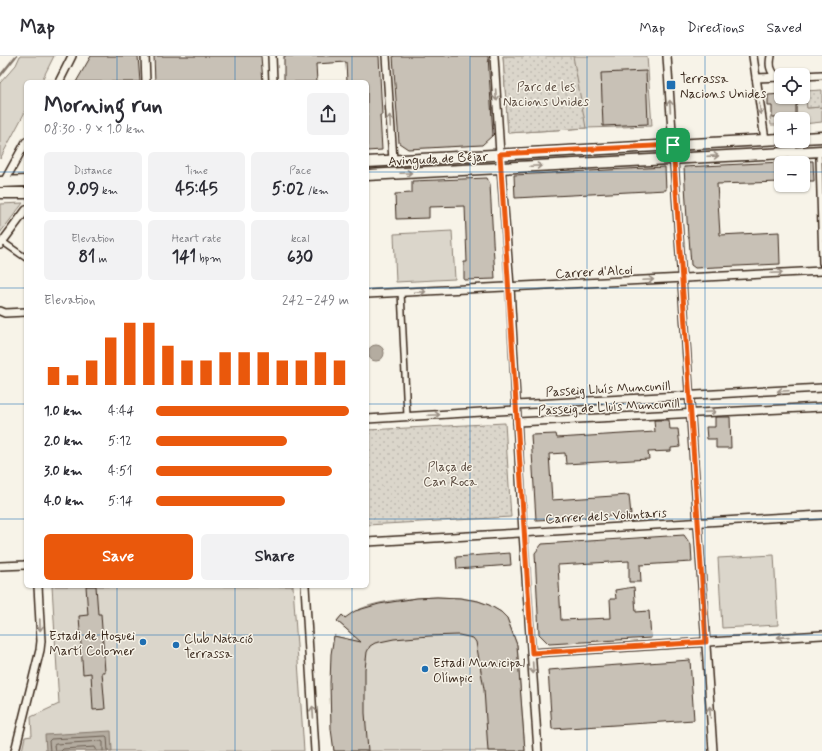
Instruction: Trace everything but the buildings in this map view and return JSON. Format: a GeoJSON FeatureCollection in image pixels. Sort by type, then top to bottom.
{"type":"FeatureCollection","features":[{"type":"Feature","properties":{"kind":"main road"},"geometry":{"type":"LineString","coordinates":[[810,138],[822,137]]}},
{"type":"Feature","properties":{"kind":"main road","name":"Avinguda de Béjar"},"geometry":{"type":"LineString","coordinates":[[369,162],[774,139]]}},
{"type":"Feature","properties":{"kind":"main road"},"geometry":{"type":"LineString","coordinates":[[500,154],[501,168]]}},
{"type":"Feature","properties":{"kind":"main road","name":"Avinguda de Béjar"},"geometry":{"type":"LineString","coordinates":[[369,175],[674,158],[820,154]]}},
{"type":"Feature","properties":{"kind":"main road"},"geometry":{"type":"LineString","coordinates":[[1,183],[24,181]]}},
{"type":"Feature","properties":{"kind":"main road"},"geometry":{"type":"LineString","coordinates":[[0,193],[24,193]]}},
{"type":"Feature","properties":{"kind":"street"},"geometry":{"type":"LineString","coordinates":[[60,80],[72,56]]}},
{"type":"Feature","properties":{"kind":"street"},"geometry":{"type":"LineString","coordinates":[[145,56],[146,80]]}},
{"type":"Feature","properties":{"kind":"street"},"geometry":{"type":"LineString","coordinates":[[272,56],[273,80]]}},
{"type":"Feature","properties":{"kind":"street"},"geometry":{"type":"LineString","coordinates":[[386,56],[393,160]]}},
{"type":"Feature","properties":{"kind":"street"},"geometry":{"type":"LineString","coordinates":[[494,56],[500,154]]}},
{"type":"Feature","properties":{"kind":"street"},"geometry":{"type":"LineString","coordinates":[[667,56],[713,751]]}},
{"type":"Feature","properties":{"kind":"street"},"geometry":{"type":"LineString","coordinates":[[753,56],[765,140]]}},
{"type":"Feature","properties":{"kind":"street"},"geometry":{"type":"LineString","coordinates":[[771,56],[769,64],[771,72],[774,74]]}},
{"type":"Feature","properties":{"kind":"street"},"geometry":{"type":"LineString","coordinates":[[810,76],[822,75]]}},
{"type":"Feature","properties":{"kind":"street"},"geometry":{"type":"LineString","coordinates":[[756,78],[774,77]]}},
{"type":"Feature","properties":{"kind":"street"},"geometry":{"type":"LineString","coordinates":[[1,183],[24,145]]}},
{"type":"Feature","properties":{"kind":"street"},"geometry":{"type":"LineString","coordinates":[[820,154],[822,263]]}},
{"type":"Feature","properties":{"kind":"street"},"geometry":{"type":"LineString","coordinates":[[501,168],[510,287],[523,532],[538,751]]}},
{"type":"Feature","properties":{"kind":"street"},"geometry":{"type":"LineString","coordinates":[[24,213],[2,244],[24,257]]}},
{"type":"Feature","properties":{"kind":"street","name":"Carrer d'Alcoi"},"geometry":{"type":"LineString","coordinates":[[369,294],[822,271]]}},
{"type":"Feature","properties":{"kind":"street"},"geometry":{"type":"LineString","coordinates":[[401,292],[407,416]]}},
{"type":"Feature","properties":{"kind":"street"},"geometry":{"type":"LineString","coordinates":[[2,313],[24,312]]}},
{"type":"Feature","properties":{"kind":"street","name":"Passeig Lluís Muncunill"},"geometry":{"type":"LineString","coordinates":[[516,408],[822,388]]}},
{"type":"Feature","properties":{"kind":"street","name":"Passeig de Lluís Muncunill"},"geometry":{"type":"LineString","coordinates":[[517,422],[822,407]]}},
{"type":"Feature","properties":{"kind":"street"},"geometry":{"type":"LineString","coordinates":[[369,418],[516,408]]}},
{"type":"Feature","properties":{"kind":"street","name":"Carrer dels Voluntaris"},"geometry":{"type":"LineString","coordinates":[[369,542],[822,515]]}},
{"type":"Feature","properties":{"kind":"street"},"geometry":{"type":"LineString","coordinates":[[0,566],[24,565]]}},
{"type":"Feature","properties":{"kind":"street"},"geometry":{"type":"LineString","coordinates":[[15,751],[40,650],[41,641],[38,588]]}},
{"type":"Feature","properties":{"kind":"street"},"geometry":{"type":"LineString","coordinates":[[305,588],[315,751]]}},
{"type":"Feature","properties":{"kind":"street"},"geometry":{"type":"LineString","coordinates":[[532,653],[822,635]]}},
{"type":"Feature","properties":{"kind":"green space"},"geometry":{"type":"Polygon","coordinates":[[[20,56],[54,56],[42,80],[24,80],[24,114],[0,159],[0,83],[16,65],[20,56]]]}},
{"type":"Feature","properties":{"kind":"green space","name":"Parc de les Nacions Unides"},"geometry":{"type":"Polygon","coordinates":[[[503,56],[647,56],[652,126],[586,128],[508,133],[503,56]]]}},
{"type":"Feature","properties":{"kind":"green space","name":"Parc de les Nacions Unides"},"geometry":{"type":"Polygon","coordinates":[[[503,56],[573,56],[586,128],[508,133],[503,56]]]}},
{"type":"Feature","properties":{"kind":"green space"},"geometry":{"type":"Polygon","coordinates":[[[822,90],[822,107],[807,108],[807,104],[810,104],[810,91],[822,90]]]}},
{"type":"Feature","properties":{"kind":"green space"},"geometry":{"type":"Polygon","coordinates":[[[807,104],[807,108],[822,107],[822,122],[810,123],[810,112],[796,112],[796,105],[807,104]]]}},
{"type":"Feature","properties":{"kind":"green space"},"geometry":{"type":"Polygon","coordinates":[[[770,117],[774,117],[774,125],[771,125],[770,117]]]}},
{"type":"Feature","properties":{"kind":"green space"},"geometry":{"type":"Polygon","coordinates":[[[23,203],[0,233],[0,204],[23,203]]]}},
{"type":"Feature","properties":{"kind":"green space"},"geometry":{"type":"Polygon","coordinates":[[[452,231],[455,279],[396,282],[394,234],[452,231]]]}},
{"type":"Feature","properties":{"kind":"green space","name":"Plaça de Can Roca"},"geometry":{"type":"Polygon","coordinates":[[[505,423],[511,517],[369,525],[369,430],[505,423]]]}},
{"type":"Feature","properties":{"kind":"green space"},"geometry":{"type":"Polygon","coordinates":[[[774,555],[778,625],[722,628],[718,558],[774,555]]]}},
{"type":"Feature","properties":{"kind":"green space","name":"Club Natació Terrassa"},"geometry":{"type":"Polygon","coordinates":[[[52,588],[293,588],[304,751],[22,751],[25,737],[32,736],[31,717],[59,704],[52,588]]]}},
{"type":"Feature","properties":{"kind":"green space","name":"Estadi Municipal Olímpic"},"geometry":{"type":"Polygon","coordinates":[[[437,597],[460,598],[478,601],[501,612],[507,618],[517,645],[525,751],[334,751],[331,664],[334,636],[351,640],[354,636],[337,621],[342,615],[347,619],[363,608],[375,604],[402,599],[437,597]]]}},
{"type":"Feature","properties":{"kind":"water"},"geometry":{"type":"Polygon","coordinates":[[[376,345],[382,347],[384,353],[382,359],[376,361],[370,359],[370,347],[376,345]]]}},
{"type":"Feature","properties":{"kind":"water"},"geometry":{"type":"Polygon","coordinates":[[[111,731],[112,751],[46,751],[45,735],[111,731]]]}},
{"type":"Feature","properties":{"kind":"waterway"},"geometry":{"type":"LineString","coordinates":[[0,76],[16,56]]}},
{"type":"Feature","properties":{"kind":"place","name":"Terrassa Nacions Unides"},"geometry":{"type":"Point","coordinates":[671,85]}},
{"type":"Feature","properties":{"kind":"place","name":"Estadi de Hoquei Martí Colomer"},"geometry":{"type":"Point","coordinates":[143,642]}},
{"type":"Feature","properties":{"kind":"place","name":"Club Natació Terrassa"},"geometry":{"type":"Point","coordinates":[176,645]}},
{"type":"Feature","properties":{"kind":"place","name":"Estadi Municipal Olímpic"},"geometry":{"type":"Point","coordinates":[425,669]}},
{"type":"Feature","properties":{"kind":"route"},"geometry":{"type":"LineString","coordinates":[[673,145],[695,495],[706,642],[532,653],[523,532],[510,287],[500,154],[673,145]]}}]}
